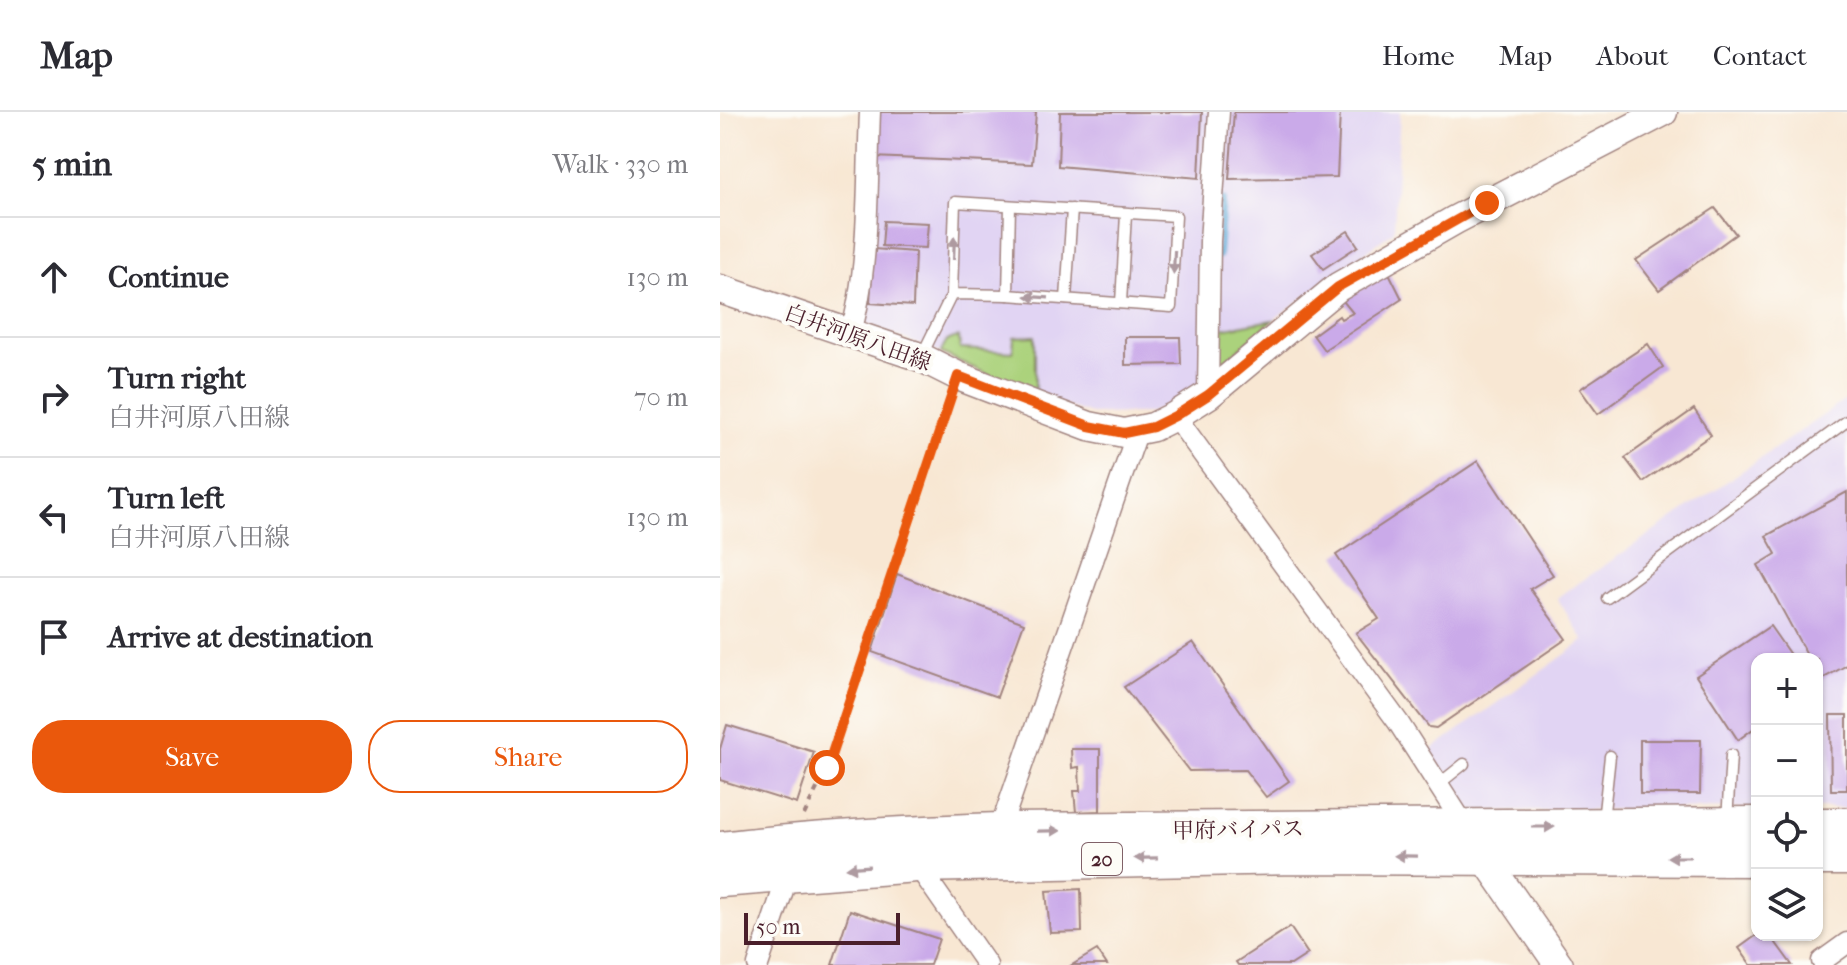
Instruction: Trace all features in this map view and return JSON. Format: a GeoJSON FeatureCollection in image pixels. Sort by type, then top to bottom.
{"type":"FeatureCollection","features":[{"type":"Feature","properties":{"kind":"highway","name":"甲府バイパス"},"geometry":{"type":"LineString","coordinates":[[720,851],[916,863],[1295,855],[1475,842],[1602,827],[1742,826]]}},
{"type":"Feature","properties":{"kind":"highway"},"geometry":{"type":"LineString","coordinates":[[1823,827],[1847,827]]}},
{"type":"Feature","properties":{"kind":"highway","name":"甲府バイパス"},"geometry":{"type":"LineString","coordinates":[[720,878],[790,857],[913,834],[999,832],[1475,842],[1751,857]]}},
{"type":"Feature","properties":{"kind":"highway"},"geometry":{"type":"LineString","coordinates":[[1823,856],[1847,856]]}},
{"type":"Feature","properties":{"kind":"main road","name":"白井河原八田線"},"geometry":{"type":"LineString","coordinates":[[720,289],[920,357],[958,376],[1089,426],[1124,433],[1153,427],[1208,395],[1338,287],[1466,214],[1663,112]]}},
{"type":"Feature","properties":{"kind":"main road"},"geometry":{"type":"LineString","coordinates":[[1475,842],[1559,965]]}},
{"type":"Feature","properties":{"kind":"street"},"geometry":{"type":"LineString","coordinates":[[850,335],[857,314],[862,259],[870,112]]}},
{"type":"Feature","properties":{"kind":"street"},"geometry":{"type":"LineString","coordinates":[[1208,395],[1210,241],[1219,112]]}},
{"type":"Feature","properties":{"kind":"street"},"geometry":{"type":"LineString","coordinates":[[1175,416],[1398,722],[1475,842]]}},
{"type":"Feature","properties":{"kind":"street"},"geometry":{"type":"LineString","coordinates":[[999,832],[1138,430]]}},
{"type":"Feature","properties":{"kind":"street"},"geometry":{"type":"LineString","coordinates":[[758,965],[790,857]]}},
{"type":"Feature","properties":{"kind":"street"},"geometry":{"type":"LineString","coordinates":[[916,863],[987,965]]}},
{"type":"Feature","properties":{"kind":"street"},"geometry":{"type":"LineString","coordinates":[[1819,963],[1847,943]]}},
{"type":"Feature","properties":{"kind":"lane"},"geometry":{"type":"LineString","coordinates":[[920,357],[952,294],[955,202],[1176,216],[1171,307],[952,294]]}},
{"type":"Feature","properties":{"kind":"lane"},"geometry":{"type":"LineString","coordinates":[[1008,295],[1010,206]]}},
{"type":"Feature","properties":{"kind":"lane"},"geometry":{"type":"LineString","coordinates":[[1066,299],[1072,209]]}},
{"type":"Feature","properties":{"kind":"lane"},"geometry":{"type":"LineString","coordinates":[[1121,303],[1126,214]]}},
{"type":"Feature","properties":{"kind":"lane"},"geometry":{"type":"LineString","coordinates":[[1607,598],[1847,421]]}},
{"type":"Feature","properties":{"kind":"lane"},"geometry":{"type":"LineString","coordinates":[[1731,755],[1742,826]]}},
{"type":"Feature","properties":{"kind":"lane"},"geometry":{"type":"LineString","coordinates":[[1602,827],[1610,756]]}},
{"type":"Feature","properties":{"kind":"lane"},"geometry":{"type":"LineString","coordinates":[[1439,784],[1464,764]]}},
{"type":"Feature","properties":{"kind":"path"},"geometry":{"type":"LineString","coordinates":[[790,857],[827,768],[958,376]]}},
{"type":"Feature","properties":{"kind":"shaded area"},"geometry":{"type":"Polygon","coordinates":[[[875,112],[1400,112],[1394,231],[1273,320],[1184,396],[1150,413],[1091,414],[1035,396],[941,353],[864,323],[875,112]]]}},
{"type":"Feature","properties":{"kind":"shaded area"},"geometry":{"type":"Polygon","coordinates":[[[1847,399],[1847,808],[1823,808],[1823,653],[1751,653],[1751,808],[1456,811],[1421,757],[1584,641],[1557,598],[1847,399]]]}},
{"type":"Feature","properties":{"kind":"green space"},"geometry":{"type":"Polygon","coordinates":[[[1273,320],[1216,369],[1220,329],[1273,320]]]}},
{"type":"Feature","properties":{"kind":"green space"},"geometry":{"type":"Polygon","coordinates":[[[1035,336],[1035,396],[941,353],[947,342],[959,337],[960,349],[1013,352],[1014,337],[1035,336]]]}},
{"type":"Feature","properties":{"kind":"building"},"geometry":{"type":"Polygon","coordinates":[[[875,112],[1036,112],[1032,164],[873,157],[875,112]]]}},
{"type":"Feature","properties":{"kind":"building"},"geometry":{"type":"Polygon","coordinates":[[[1060,112],[1202,112],[1199,178],[1058,166],[1060,112]]]}},
{"type":"Feature","properties":{"kind":"building"},"geometry":{"type":"Polygon","coordinates":[[[1234,112],[1340,112],[1337,177],[1229,179],[1234,112]]]}},
{"type":"Feature","properties":{"kind":"building"},"geometry":{"type":"Polygon","coordinates":[[[1715,208],[1736,234],[1659,290],[1636,260],[1715,208]]]}},
{"type":"Feature","properties":{"kind":"building"},"geometry":{"type":"Polygon","coordinates":[[[884,221],[928,223],[926,248],[882,246],[884,221]]]}},
{"type":"Feature","properties":{"kind":"building"},"geometry":{"type":"Polygon","coordinates":[[[1348,231],[1358,246],[1323,269],[1312,254],[1348,231]]]}},
{"type":"Feature","properties":{"kind":"building"},"geometry":{"type":"Polygon","coordinates":[[[873,249],[915,252],[913,306],[870,303],[873,249]]]}},
{"type":"Feature","properties":{"kind":"building"},"geometry":{"type":"Polygon","coordinates":[[[1388,271],[1402,299],[1324,350],[1313,335],[1339,316],[1341,319],[1353,313],[1343,301],[1388,271]]]}},
{"type":"Feature","properties":{"kind":"building"},"geometry":{"type":"Polygon","coordinates":[[[1125,337],[1180,337],[1181,364],[1125,365],[1125,337]]]}},
{"type":"Feature","properties":{"kind":"building"},"geometry":{"type":"Polygon","coordinates":[[[1648,344],[1663,367],[1598,414],[1580,389],[1648,344]]]}},
{"type":"Feature","properties":{"kind":"building"},"geometry":{"type":"Polygon","coordinates":[[[1694,409],[1711,435],[1643,482],[1625,458],[1694,409]]]}},
{"type":"Feature","properties":{"kind":"building"},"geometry":{"type":"Polygon","coordinates":[[[1478,461],[1553,575],[1530,589],[1566,639],[1436,728],[1429,727],[1356,633],[1379,619],[1336,555],[1478,461]]]}},
{"type":"Feature","properties":{"kind":"building"},"geometry":{"type":"Polygon","coordinates":[[[1847,492],[1847,665],[1823,678],[1823,653],[1806,653],[1758,565],[1776,554],[1766,536],[1847,492]]]}},
{"type":"Feature","properties":{"kind":"building"},"geometry":{"type":"Polygon","coordinates":[[[897,574],[1024,623],[997,697],[872,652],[897,574]]]}},
{"type":"Feature","properties":{"kind":"building"},"geometry":{"type":"Polygon","coordinates":[[[1770,626],[1789,653],[1751,653],[1751,730],[1738,740],[1696,676],[1770,626]]]}},
{"type":"Feature","properties":{"kind":"building"},"geometry":{"type":"Polygon","coordinates":[[[1193,642],[1289,781],[1266,797],[1245,770],[1189,771],[1124,687],[1193,642]]]}},
{"type":"Feature","properties":{"kind":"building"},"geometry":{"type":"Polygon","coordinates":[[[1830,715],[1847,715],[1847,790],[1831,790],[1830,715]]]}},
{"type":"Feature","properties":{"kind":"building"},"geometry":{"type":"Polygon","coordinates":[[[727,725],[814,752],[797,804],[720,780],[720,749],[727,725]]]}},
{"type":"Feature","properties":{"kind":"building"},"geometry":{"type":"Polygon","coordinates":[[[1640,740],[1701,740],[1700,794],[1640,794],[1640,740]]]}},
{"type":"Feature","properties":{"kind":"building"},"geometry":{"type":"Polygon","coordinates":[[[1071,749],[1100,749],[1100,811],[1076,812],[1074,791],[1080,791],[1079,767],[1072,768],[1071,749]]]}},
{"type":"Feature","properties":{"kind":"building"},"geometry":{"type":"Polygon","coordinates":[[[1081,889],[1082,932],[1050,933],[1046,891],[1081,889]]]}},
{"type":"Feature","properties":{"kind":"building"},"geometry":{"type":"Polygon","coordinates":[[[850,910],[939,939],[930,965],[832,965],[850,910]]]}},
{"type":"Feature","properties":{"kind":"building"},"geometry":{"type":"Polygon","coordinates":[[[1290,927],[1308,954],[1291,965],[1238,965],[1236,962],[1290,927]]]}},
{"type":"Feature","properties":{"kind":"building"},"geometry":{"type":"Polygon","coordinates":[[[1751,939],[1774,941],[1792,965],[1751,965],[1739,948],[1751,939]]]}},
{"type":"Feature","properties":{"kind":"building"},"geometry":{"type":"Polygon","coordinates":[[[1097,950],[1107,965],[1072,965],[1097,950]]]}},
{"type":"Feature","properties":{"kind":"waterway"},"geometry":{"type":"LineString","coordinates":[[1219,256],[1223,200]]}},
{"type":"Feature","properties":{"kind":"route"},"geometry":{"type":"LineString","coordinates":[[827,768],[958,376],[1045,411],[1108,431],[1124,433],[1153,427],[1208,395],[1338,287],[1487,203]]}}]}
